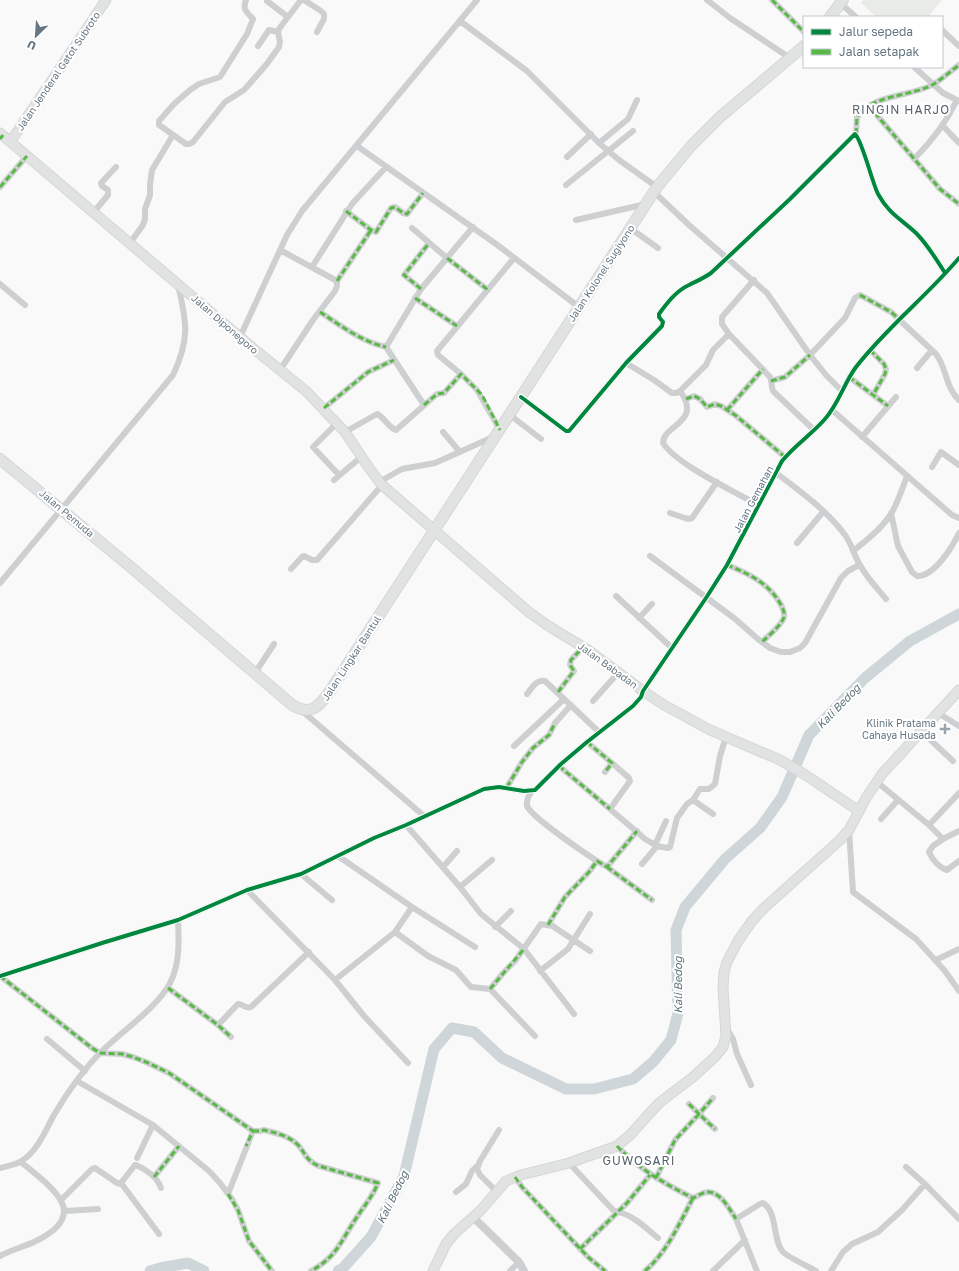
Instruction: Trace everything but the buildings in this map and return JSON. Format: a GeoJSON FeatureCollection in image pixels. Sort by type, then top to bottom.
{"type":"FeatureCollection","features":[{"type":"Feature","properties":{"kind":"main road","name":"Jalan Jenderal Gatot Subroto"},"geometry":{"type":"LineString","coordinates":[[11,141],[106,0]]}},
{"type":"Feature","properties":{"kind":"main road"},"geometry":{"type":"LineString","coordinates":[[831,16],[840,1]]}},
{"type":"Feature","properties":{"kind":"main road","name":"Jalan Kolonel Sugiyono"},"geometry":{"type":"LineString","coordinates":[[435,530],[656,190],[705,131],[734,103],[803,47]]}},
{"type":"Feature","properties":{"kind":"main road","name":"Jalan Diponegoro"},"geometry":{"type":"LineString","coordinates":[[1,135],[11,141],[240,337],[306,391],[324,408],[345,432],[380,484],[435,530]]}},
{"type":"Feature","properties":{"kind":"main road","name":"Jalan Pemuda"},"geometry":{"type":"LineString","coordinates":[[0,459],[133,568],[255,673]]}},
{"type":"Feature","properties":{"kind":"main road","name":"Jalan Babadan"},"geometry":{"type":"LineString","coordinates":[[435,530],[530,613],[550,627],[583,646],[643,691],[675,712],[726,737],[780,760],[804,774],[859,811]]}},
{"type":"Feature","properties":{"kind":"main road","name":"Jalan Lingkar Bantul"},"geometry":{"type":"LineString","coordinates":[[301,710],[314,709],[321,704],[435,530]]}},
{"type":"Feature","properties":{"kind":"main road"},"geometry":{"type":"LineString","coordinates":[[255,673],[287,701],[301,710]]}},
{"type":"Feature","properties":{"kind":"main road"},"geometry":{"type":"LineString","coordinates":[[433,1271],[449,1239],[458,1228],[488,1203],[506,1181],[515,1177],[569,1163],[617,1146],[630,1135],[659,1103],[715,1058],[725,1042],[727,1030],[723,978],[727,962],[738,941],[752,921],[764,908],[822,858],[849,830],[877,782],[959,690]]}},
{"type":"Feature","properties":{"kind":"street"},"geometry":{"type":"LineString","coordinates":[[246,0],[244,8],[253,19],[252,25],[220,77],[216,80],[199,84],[174,104],[160,120],[160,126],[186,144],[189,145],[225,102],[244,90],[266,65],[279,47],[279,29],[302,0],[324,13],[324,19],[317,32]]}},
{"type":"Feature","properties":{"kind":"street"},"geometry":{"type":"LineString","coordinates":[[240,337],[280,250],[302,211],[477,0]]}},
{"type":"Feature","properties":{"kind":"street"},"geometry":{"type":"LineString","coordinates":[[706,0],[790,58]]}},
{"type":"Feature","properties":{"kind":"street"},"geometry":{"type":"LineString","coordinates":[[772,0],[803,31]]}},
{"type":"Feature","properties":{"kind":"street"},"geometry":{"type":"LineString","coordinates":[[267,1],[288,16]]}},
{"type":"Feature","properties":{"kind":"street"},"geometry":{"type":"LineString","coordinates":[[840,1],[855,16]]}},
{"type":"Feature","properties":{"kind":"street"},"geometry":{"type":"LineString","coordinates":[[460,21],[528,72],[599,143],[656,190],[689,225],[767,292],[810,355],[826,375],[842,391]]}},
{"type":"Feature","properties":{"kind":"street"},"geometry":{"type":"LineString","coordinates":[[258,46],[269,30],[278,32]]}},
{"type":"Feature","properties":{"kind":"street"},"geometry":{"type":"LineString","coordinates":[[943,31],[959,46]]}},
{"type":"Feature","properties":{"kind":"street"},"geometry":{"type":"LineString","coordinates":[[945,273],[924,242],[911,228],[892,214],[884,204],[877,192],[856,134],[857,120],[860,114],[873,103],[906,94],[933,84],[959,65]]}},
{"type":"Feature","properties":{"kind":"street"},"geometry":{"type":"LineString","coordinates":[[914,159],[931,142],[943,126],[958,100],[943,92],[915,68]]}},
{"type":"Feature","properties":{"kind":"street"},"geometry":{"type":"LineString","coordinates":[[599,143],[628,119],[637,100]]}},
{"type":"Feature","properties":{"kind":"street"},"geometry":{"type":"LineString","coordinates":[[869,106],[940,189],[959,204]]}},
{"type":"Feature","properties":{"kind":"street"},"geometry":{"type":"LineString","coordinates":[[943,126],[959,143]]}},
{"type":"Feature","properties":{"kind":"street"},"geometry":{"type":"LineString","coordinates":[[566,185],[633,131]]}},
{"type":"Feature","properties":{"kind":"street"},"geometry":{"type":"LineString","coordinates":[[568,158],[591,134]]}},
{"type":"Feature","properties":{"kind":"street"},"geometry":{"type":"LineString","coordinates":[[521,397],[568,432],[626,363],[662,326],[663,322],[659,317],[659,314],[675,295],[687,286],[703,279],[711,273],[790,199],[856,134]]}},
{"type":"Feature","properties":{"kind":"street"},"geometry":{"type":"LineString","coordinates":[[130,243],[145,219],[145,209],[150,194],[152,170],[173,135]]}},
{"type":"Feature","properties":{"kind":"street"},"geometry":{"type":"LineString","coordinates":[[357,146],[473,227],[579,307]]}},
{"type":"Feature","properties":{"kind":"street"},"geometry":{"type":"LineString","coordinates":[[0,187],[27,156]]}},
{"type":"Feature","properties":{"kind":"street"},"geometry":{"type":"LineString","coordinates":[[94,212],[109,192],[102,186],[101,183],[116,167]]}},
{"type":"Feature","properties":{"kind":"street"},"geometry":{"type":"LineString","coordinates":[[312,267],[356,197],[386,167]]}},
{"type":"Feature","properties":{"kind":"street"},"geometry":{"type":"LineString","coordinates":[[346,211],[371,230],[377,231],[393,207],[407,214],[423,193]]}},
{"type":"Feature","properties":{"kind":"street"},"geometry":{"type":"LineString","coordinates":[[576,220],[646,204]]}},
{"type":"Feature","properties":{"kind":"street"},"geometry":{"type":"LineString","coordinates":[[386,347],[421,289],[473,227]]}},
{"type":"Feature","properties":{"kind":"street"},"geometry":{"type":"LineString","coordinates":[[412,228],[488,290]]}},
{"type":"Feature","properties":{"kind":"street"},"geometry":{"type":"LineString","coordinates":[[630,228],[658,248]]}},
{"type":"Feature","properties":{"kind":"street"},"geometry":{"type":"LineString","coordinates":[[280,370],[336,289],[337,281],[371,230]]}},
{"type":"Feature","properties":{"kind":"street"},"geometry":{"type":"LineString","coordinates":[[421,289],[404,275],[429,243]]}},
{"type":"Feature","properties":{"kind":"street"},"geometry":{"type":"LineString","coordinates":[[280,250],[337,281]]}},
{"type":"Feature","properties":{"kind":"street"},"geometry":{"type":"LineString","coordinates":[[291,569],[304,556],[312,560],[317,560],[380,484],[402,469],[434,463],[498,433],[482,395],[462,374],[437,353],[437,351],[514,258]]}},
{"type":"Feature","properties":{"kind":"street","name":"Jalan Gemahan"},"geometry":{"type":"LineString","coordinates":[[532,791],[537,789],[559,766],[599,732],[633,706],[641,697],[643,691],[706,598],[726,565],[775,472],[785,457],[826,419],[849,377],[870,350],[959,258]]}},
{"type":"Feature","properties":{"kind":"street"},"geometry":{"type":"LineString","coordinates":[[754,280],[722,317],[722,324],[729,334],[770,377],[772,390],[814,430]]}},
{"type":"Feature","properties":{"kind":"street"},"geometry":{"type":"LineString","coordinates":[[0,284],[25,305]]}},
{"type":"Feature","properties":{"kind":"street"},"geometry":{"type":"LineString","coordinates":[[0,583],[173,375],[181,359],[186,332],[184,308],[178,284]]}},
{"type":"Feature","properties":{"kind":"street"},"geometry":{"type":"LineString","coordinates":[[771,381],[785,377],[810,355],[845,318],[855,298],[859,295],[891,312],[932,350],[941,361],[950,388],[959,400]]}},
{"type":"Feature","properties":{"kind":"street"},"geometry":{"type":"LineString","coordinates":[[415,298],[458,326]]}},
{"type":"Feature","properties":{"kind":"street"},"geometry":{"type":"LineString","coordinates":[[320,312],[376,345],[386,347],[424,405]]}},
{"type":"Feature","properties":{"kind":"street"},"geometry":{"type":"LineString","coordinates":[[626,363],[672,393],[676,393],[680,391],[706,365],[713,350],[729,334]]}},
{"type":"Feature","properties":{"kind":"street"},"geometry":{"type":"LineString","coordinates":[[870,350],[885,365],[886,369],[885,374],[873,394]]}},
{"type":"Feature","properties":{"kind":"street"},"geometry":{"type":"LineString","coordinates":[[917,368],[932,350]]}},
{"type":"Feature","properties":{"kind":"street"},"geometry":{"type":"LineString","coordinates":[[324,408],[368,372],[394,360]]}},
{"type":"Feature","properties":{"kind":"street"},"geometry":{"type":"LineString","coordinates":[[727,410],[763,369]]}},
{"type":"Feature","properties":{"kind":"street"},"geometry":{"type":"LineString","coordinates":[[345,432],[377,414],[396,430],[437,394],[444,393],[462,374]]}},
{"type":"Feature","properties":{"kind":"street"},"geometry":{"type":"LineString","coordinates":[[849,377],[888,406]]}},
{"type":"Feature","properties":{"kind":"street"},"geometry":{"type":"LineString","coordinates":[[680,391],[686,399],[686,410],[683,420],[664,436],[662,443],[679,459],[716,482],[758,505]]}},
{"type":"Feature","properties":{"kind":"street"},"geometry":{"type":"LineString","coordinates":[[686,399],[694,396],[700,399],[707,407],[715,404],[721,406],[785,457]]}},
{"type":"Feature","properties":{"kind":"street"},"geometry":{"type":"LineString","coordinates":[[862,436],[875,423],[896,397]]}},
{"type":"Feature","properties":{"kind":"street"},"geometry":{"type":"LineString","coordinates":[[832,410],[952,515],[959,518]]}},
{"type":"Feature","properties":{"kind":"street"},"geometry":{"type":"LineString","coordinates":[[510,415],[541,439]]}},
{"type":"Feature","properties":{"kind":"street"},"geometry":{"type":"LineString","coordinates":[[337,423],[313,447],[336,478],[361,457]]}},
{"type":"Feature","properties":{"kind":"street"},"geometry":{"type":"LineString","coordinates":[[443,432],[460,452]]}},
{"type":"Feature","properties":{"kind":"street"},"geometry":{"type":"LineString","coordinates":[[932,467],[941,452],[959,465]]}},
{"type":"Feature","properties":{"kind":"street"},"geometry":{"type":"LineString","coordinates":[[775,472],[840,528],[849,541],[859,565],[886,599]]}},
{"type":"Feature","properties":{"kind":"street"},"geometry":{"type":"LineString","coordinates":[[853,552],[876,532],[891,513],[907,476]]}},
{"type":"Feature","properties":{"kind":"street"},"geometry":{"type":"LineString","coordinates":[[670,513],[688,519],[692,518],[716,482]]}},
{"type":"Feature","properties":{"kind":"street"},"geometry":{"type":"LineString","coordinates":[[797,543],[823,512]]}},
{"type":"Feature","properties":{"kind":"street"},"geometry":{"type":"LineString","coordinates":[[891,513],[898,546],[912,572],[917,576],[923,575],[940,563],[949,552],[959,533]]}},
{"type":"Feature","properties":{"kind":"street"},"geometry":{"type":"LineString","coordinates":[[849,541],[863,544]]}},
{"type":"Feature","properties":{"kind":"street"},"geometry":{"type":"LineString","coordinates":[[650,556],[734,618],[770,648],[781,652],[790,652],[800,648],[808,638],[841,578],[848,571],[859,565]]}},
{"type":"Feature","properties":{"kind":"street"},"geometry":{"type":"LineString","coordinates":[[726,565],[745,572],[770,589],[784,610],[784,616],[780,624],[762,642]]}},
{"type":"Feature","properties":{"kind":"street"},"geometry":{"type":"LineString","coordinates":[[616,596],[672,648]]}},
{"type":"Feature","properties":{"kind":"street"},"geometry":{"type":"LineString","coordinates":[[639,618],[652,604]]}},
{"type":"Feature","properties":{"kind":"street"},"geometry":{"type":"LineString","coordinates":[[255,673],[274,644]]}},
{"type":"Feature","properties":{"kind":"street"},"geometry":{"type":"LineString","coordinates":[[558,692],[574,671],[570,665],[571,660],[583,646]]}},
{"type":"Feature","properties":{"kind":"street"},"geometry":{"type":"LineString","coordinates":[[593,701],[619,672]]}},
{"type":"Feature","properties":{"kind":"street"},"geometry":{"type":"LineString","coordinates":[[527,694],[537,682],[541,680],[546,682],[599,732]]}},
{"type":"Feature","properties":{"kind":"street"},"geometry":{"type":"LineString","coordinates":[[514,746],[564,699]]}},
{"type":"Feature","properties":{"kind":"street"},"geometry":{"type":"LineString","coordinates":[[507,787],[522,762],[533,748],[549,735],[555,723],[571,705]]}},
{"type":"Feature","properties":{"kind":"street"},"geometry":{"type":"LineString","coordinates":[[314,709],[317,724]]}},
{"type":"Feature","properties":{"kind":"street"},"geometry":{"type":"LineString","coordinates":[[301,710],[424,816]]}},
{"type":"Feature","properties":{"kind":"street"},"geometry":{"type":"LineString","coordinates":[[938,713],[959,726]]}},
{"type":"Feature","properties":{"kind":"street"},"geometry":{"type":"LineString","coordinates":[[921,731],[953,761]]}},
{"type":"Feature","properties":{"kind":"street"},"geometry":{"type":"LineString","coordinates":[[559,766],[637,830],[645,839],[656,846],[668,848],[670,847],[677,818],[687,804],[693,800],[700,789],[710,789],[715,784],[720,756],[726,737]]}},
{"type":"Feature","properties":{"kind":"street"},"geometry":{"type":"LineString","coordinates":[[587,742],[629,778],[630,781],[610,809]]}},
{"type":"Feature","properties":{"kind":"street"},"geometry":{"type":"LineString","coordinates":[[605,772],[612,763]]}},
{"type":"Feature","properties":{"kind":"street"},"geometry":{"type":"LineString","coordinates":[[877,782],[943,838]]}},
{"type":"Feature","properties":{"kind":"street"},"geometry":{"type":"LineString","coordinates":[[0,976],[178,920],[247,890],[302,874],[374,838],[491,787],[507,787],[532,791],[527,802],[528,807],[543,823],[597,861],[607,866],[652,900]]}},
{"type":"Feature","properties":{"kind":"street"},"geometry":{"type":"LineString","coordinates":[[929,825],[959,793]]}},
{"type":"Feature","properties":{"kind":"street"},"geometry":{"type":"LineString","coordinates":[[693,800],[714,814]]}},
{"type":"Feature","properties":{"kind":"street"},"geometry":{"type":"LineString","coordinates":[[881,819],[898,800]]}},
{"type":"Feature","properties":{"kind":"street"},"geometry":{"type":"LineString","coordinates":[[642,864],[656,846],[666,821]]}},
{"type":"Feature","properties":{"kind":"street"},"geometry":{"type":"LineString","coordinates":[[406,825],[460,887],[481,914],[495,927],[524,949],[574,1014]]}},
{"type":"Feature","properties":{"kind":"street"},"geometry":{"type":"LineString","coordinates":[[607,866],[637,830]]}},
{"type":"Feature","properties":{"kind":"street"},"geometry":{"type":"LineString","coordinates":[[849,830],[852,892],[916,940],[949,975],[959,991]]}},
{"type":"Feature","properties":{"kind":"street"},"geometry":{"type":"LineString","coordinates":[[959,832],[943,838],[930,849],[929,852],[931,857],[941,867],[947,870],[959,861]]}},
{"type":"Feature","properties":{"kind":"street"},"geometry":{"type":"LineString","coordinates":[[443,868],[457,851]]}},
{"type":"Feature","properties":{"kind":"street"},"geometry":{"type":"LineString","coordinates":[[338,856],[412,907],[475,947]]}},
{"type":"Feature","properties":{"kind":"street"},"geometry":{"type":"LineString","coordinates":[[460,887],[492,860]]}},
{"type":"Feature","properties":{"kind":"street"},"geometry":{"type":"LineString","coordinates":[[548,925],[565,897],[597,861]]}},
{"type":"Feature","properties":{"kind":"street"},"geometry":{"type":"LineString","coordinates":[[302,874],[332,900]]}},
{"type":"Feature","properties":{"kind":"street"},"geometry":{"type":"LineString","coordinates":[[247,890],[309,952],[335,980],[364,1016],[408,1063]]}},
{"type":"Feature","properties":{"kind":"street"},"geometry":{"type":"LineString","coordinates":[[335,980],[395,932],[412,907]]}},
{"type":"Feature","properties":{"kind":"street"},"geometry":{"type":"LineString","coordinates":[[495,927],[511,911]]}},
{"type":"Feature","properties":{"kind":"street"},"geometry":{"type":"LineString","coordinates":[[540,971],[564,953],[590,914]]}},
{"type":"Feature","properties":{"kind":"street"},"geometry":{"type":"LineString","coordinates":[[0,1168],[21,1162],[27,1158],[64,1099],[85,1071],[100,1053],[148,1010],[168,988],[177,961],[178,920]]}},
{"type":"Feature","properties":{"kind":"street"},"geometry":{"type":"LineString","coordinates":[[490,989],[524,949],[539,926],[544,924],[557,929],[590,951]]}},
{"type":"Feature","properties":{"kind":"street"},"geometry":{"type":"LineString","coordinates":[[395,932],[428,956],[456,970],[471,987],[490,989],[535,1036]]}},
{"type":"Feature","properties":{"kind":"street"},"geometry":{"type":"LineString","coordinates":[[936,960],[959,949]]}},
{"type":"Feature","properties":{"kind":"street"},"geometry":{"type":"LineString","coordinates":[[218,1025],[238,1004],[242,1004],[248,1008],[251,1007],[309,952]]}},
{"type":"Feature","properties":{"kind":"street"},"geometry":{"type":"LineString","coordinates":[[0,976],[83,1042],[100,1053],[122,1054],[133,1057],[160,1069],[197,1091],[253,1131],[264,1130],[287,1137],[299,1146],[310,1162],[378,1183],[342,1244],[334,1254],[319,1267],[311,1271]]}},
{"type":"Feature","properties":{"kind":"street"},"geometry":{"type":"LineString","coordinates":[[168,988],[232,1037]]}},
{"type":"Feature","properties":{"kind":"street"},"geometry":{"type":"LineString","coordinates":[[727,1030],[751,1085]]}},
{"type":"Feature","properties":{"kind":"street"},"geometry":{"type":"LineString","coordinates":[[47,1039],[85,1071]]}},
{"type":"Feature","properties":{"kind":"street"},"geometry":{"type":"LineString","coordinates":[[77,1081],[153,1125],[209,1171],[228,1194],[238,1210],[249,1241],[272,1271]]}},
{"type":"Feature","properties":{"kind":"street"},"geometry":{"type":"LineString","coordinates":[[580,1249],[653,1176],[676,1140],[713,1098]]}},
{"type":"Feature","properties":{"kind":"street"},"geometry":{"type":"LineString","coordinates":[[689,1104],[715,1129]]}},
{"type":"Feature","properties":{"kind":"street"},"geometry":{"type":"LineString","coordinates":[[137,1158],[153,1125]]}},
{"type":"Feature","properties":{"kind":"street"},"geometry":{"type":"LineString","coordinates":[[456,1192],[466,1183],[472,1171],[478,1165],[499,1130]]}},
{"type":"Feature","properties":{"kind":"street"},"geometry":{"type":"LineString","coordinates":[[228,1194],[253,1131]]}},
{"type":"Feature","properties":{"kind":"street"},"geometry":{"type":"LineString","coordinates":[[154,1177],[179,1146]]}},
{"type":"Feature","properties":{"kind":"street"},"geometry":{"type":"LineString","coordinates":[[617,1146],[635,1164],[653,1176],[693,1198]]}},
{"type":"Feature","properties":{"kind":"street"},"geometry":{"type":"LineString","coordinates":[[0,1256],[36,1241],[51,1232],[59,1224],[63,1216],[64,1211],[61,1200],[50,1186],[21,1162]]}},
{"type":"Feature","properties":{"kind":"street"},"geometry":{"type":"LineString","coordinates":[[569,1163],[613,1210],[622,1212],[632,1218],[658,1238]]}},
{"type":"Feature","properties":{"kind":"street"},"geometry":{"type":"LineString","coordinates":[[121,1183],[136,1165],[154,1177],[161,1188]]}},
{"type":"Feature","properties":{"kind":"street"},"geometry":{"type":"LineString","coordinates":[[478,1165],[477,1170],[497,1192]]}},
{"type":"Feature","properties":{"kind":"street"},"geometry":{"type":"LineString","coordinates":[[906,1167],[959,1219]]}},
{"type":"Feature","properties":{"kind":"street"},"geometry":{"type":"LineString","coordinates":[[61,1200],[94,1168],[118,1184],[121,1183],[159,1234]]}},
{"type":"Feature","properties":{"kind":"street"},"geometry":{"type":"LineString","coordinates":[[515,1177],[522,1187],[580,1249],[605,1271]]}},
{"type":"Feature","properties":{"kind":"street"},"geometry":{"type":"LineString","coordinates":[[831,1271],[843,1252],[852,1244],[878,1232],[902,1210],[925,1184]]}},
{"type":"Feature","properties":{"kind":"street"},"geometry":{"type":"LineString","coordinates":[[644,1271],[665,1249],[693,1198],[704,1193],[714,1193],[722,1199],[736,1219],[757,1271]]}},
{"type":"Feature","properties":{"kind":"street"},"geometry":{"type":"LineString","coordinates":[[736,1219],[760,1204],[765,1204],[775,1224],[778,1245],[783,1252],[816,1271]]}},
{"type":"Feature","properties":{"kind":"street"},"geometry":{"type":"LineString","coordinates":[[64,1211],[98,1209]]}},
{"type":"Feature","properties":{"kind":"street"},"geometry":{"type":"LineString","coordinates":[[473,1217],[519,1262],[524,1271]]}},
{"type":"Feature","properties":{"kind":"street"},"geometry":{"type":"LineString","coordinates":[[713,1271],[745,1240]]}},
{"type":"Feature","properties":{"kind":"street"},"geometry":{"type":"LineString","coordinates":[[510,1271],[519,1262]]}},
{"type":"Feature","properties":{"kind":"shaded area"},"geometry":{"type":"Polygon","coordinates":[[[863,0],[942,0],[929,16],[876,16],[861,3],[863,0]]]}},
{"type":"Feature","properties":{"kind":"waterway","name":"Kali Bedog"},"geometry":{"type":"LineString","coordinates":[[338,1271],[343,1268],[371,1237],[404,1176],[434,1049],[452,1028],[474,1032],[502,1058],[566,1089],[594,1089],[633,1079],[653,1062],[671,1040],[678,1013],[676,930],[685,907],[725,859],[760,828],[782,797],[809,735],[865,678],[910,641],[959,614]]}},
{"type":"Feature","properties":{"kind":"waterway","name":"Kali Bedog"},"geometry":{"type":"LineString","coordinates":[[150,1271],[188,1263],[204,1271]]}},
{"type":"Feature","properties":{"kind":"marked path"},"geometry":{"type":"LineString","coordinates":[[772,0],[803,31]]}},
{"type":"Feature","properties":{"kind":"marked path"},"geometry":{"type":"LineString","coordinates":[[856,134],[857,117],[872,104],[934,84],[959,65]]}},
{"type":"Feature","properties":{"kind":"marked path"},"geometry":{"type":"LineString","coordinates":[[869,106],[940,189],[959,204]]}},
{"type":"Feature","properties":{"kind":"marked path"},"geometry":{"type":"LineString","coordinates":[[0,139],[3,135]]}},
{"type":"Feature","properties":{"kind":"marked path"},"geometry":{"type":"LineString","coordinates":[[0,187],[27,156]]}},
{"type":"Feature","properties":{"kind":"marked path"},"geometry":{"type":"LineString","coordinates":[[346,211],[371,230],[376,232],[391,208],[395,207],[407,214],[423,193]]}},
{"type":"Feature","properties":{"kind":"marked path"},"geometry":{"type":"LineString","coordinates":[[337,281],[371,230]]}},
{"type":"Feature","properties":{"kind":"marked path"},"geometry":{"type":"LineString","coordinates":[[421,289],[404,275],[429,243]]}},
{"type":"Feature","properties":{"kind":"marked path"},"geometry":{"type":"LineString","coordinates":[[447,258],[488,290]]}},
{"type":"Feature","properties":{"kind":"marked path"},"geometry":{"type":"LineString","coordinates":[[860,295],[891,312],[899,319]]}},
{"type":"Feature","properties":{"kind":"marked path"},"geometry":{"type":"LineString","coordinates":[[415,298],[457,326]]}},
{"type":"Feature","properties":{"kind":"marked path"},"geometry":{"type":"LineString","coordinates":[[320,312],[360,337],[377,345],[386,347]]}},
{"type":"Feature","properties":{"kind":"marked path"},"geometry":{"type":"LineString","coordinates":[[870,350],[884,364],[886,369],[885,374],[873,395]]}},
{"type":"Feature","properties":{"kind":"marked path"},"geometry":{"type":"LineString","coordinates":[[771,381],[785,377],[810,355]]}},
{"type":"Feature","properties":{"kind":"marked path"},"geometry":{"type":"LineString","coordinates":[[324,408],[368,372],[394,360]]}},
{"type":"Feature","properties":{"kind":"marked path"},"geometry":{"type":"LineString","coordinates":[[727,410],[763,369]]}},
{"type":"Feature","properties":{"kind":"marked path"},"geometry":{"type":"LineString","coordinates":[[424,405],[437,394],[444,393],[461,374],[482,395],[500,430]]}},
{"type":"Feature","properties":{"kind":"marked path"},"geometry":{"type":"LineString","coordinates":[[849,377],[888,406]]}},
{"type":"Feature","properties":{"kind":"marked path"},"geometry":{"type":"LineString","coordinates":[[686,399],[694,396],[700,399],[707,407],[715,404],[721,406],[735,415],[785,457]]}},
{"type":"Feature","properties":{"kind":"marked path"},"geometry":{"type":"LineString","coordinates":[[727,565],[743,572],[765,585],[783,609],[783,620],[778,627],[762,642]]}},
{"type":"Feature","properties":{"kind":"marked path"},"geometry":{"type":"LineString","coordinates":[[558,692],[574,671],[570,665],[571,660],[583,647]]}},
{"type":"Feature","properties":{"kind":"marked path"},"geometry":{"type":"LineString","coordinates":[[507,787],[522,762],[533,748],[549,735],[555,723]]}},
{"type":"Feature","properties":{"kind":"marked path"},"geometry":{"type":"LineString","coordinates":[[587,742],[612,763],[605,772]]}},
{"type":"Feature","properties":{"kind":"marked path"},"geometry":{"type":"LineString","coordinates":[[559,766],[610,809]]}},
{"type":"Feature","properties":{"kind":"marked path"},"geometry":{"type":"LineString","coordinates":[[548,925],[565,897],[589,872],[597,861],[607,867],[637,831]]}},
{"type":"Feature","properties":{"kind":"marked path"},"geometry":{"type":"LineString","coordinates":[[607,867],[652,900]]}},
{"type":"Feature","properties":{"kind":"marked path"},"geometry":{"type":"LineString","coordinates":[[490,989],[524,949]]}},
{"type":"Feature","properties":{"kind":"marked path"},"geometry":{"type":"LineString","coordinates":[[0,976],[100,1053],[122,1054],[133,1057],[169,1073],[253,1131],[246,1146]]}},
{"type":"Feature","properties":{"kind":"marked path"},"geometry":{"type":"LineString","coordinates":[[168,988],[218,1025],[231,1037]]}},
{"type":"Feature","properties":{"kind":"marked path"},"geometry":{"type":"LineString","coordinates":[[689,1104],[699,1114],[713,1098]]}},
{"type":"Feature","properties":{"kind":"marked path"},"geometry":{"type":"LineString","coordinates":[[656,1178],[675,1140],[699,1114],[715,1129]]}},
{"type":"Feature","properties":{"kind":"marked path"},"geometry":{"type":"LineString","coordinates":[[253,1131],[264,1130],[283,1135],[299,1146],[309,1160],[315,1164],[378,1183],[371,1197],[338,1247],[327,1259],[311,1271]]}},
{"type":"Feature","properties":{"kind":"marked path"},"geometry":{"type":"LineString","coordinates":[[154,1177],[179,1146]]}},
{"type":"Feature","properties":{"kind":"marked path"},"geometry":{"type":"LineString","coordinates":[[617,1146],[634,1162],[672,1187],[693,1198],[706,1192],[717,1195],[725,1202],[736,1219]]}},
{"type":"Feature","properties":{"kind":"marked path"},"geometry":{"type":"LineString","coordinates":[[580,1249],[627,1203],[650,1175]]}},
{"type":"Feature","properties":{"kind":"marked path"},"geometry":{"type":"LineString","coordinates":[[515,1177],[522,1187],[588,1257],[605,1271]]}},
{"type":"Feature","properties":{"kind":"marked path"},"geometry":{"type":"LineString","coordinates":[[228,1194],[238,1210],[249,1241],[272,1271]]}},
{"type":"Feature","properties":{"kind":"marked path"},"geometry":{"type":"LineString","coordinates":[[645,1271],[666,1246],[693,1198]]}},
{"type":"Feature","properties":{"kind":"cycle path"},"geometry":{"type":"LineString","coordinates":[[521,397],[566,431],[569,431],[626,363],[662,326],[663,322],[659,317],[659,314],[672,298],[684,288],[711,273],[790,199],[855,134],[861,144],[878,194],[882,201],[886,207],[916,233],[932,252],[945,273]]}},
{"type":"Feature","properties":{"kind":"cycle path"},"geometry":{"type":"LineString","coordinates":[[0,976],[178,920],[247,890],[301,874],[374,838],[484,789],[499,787],[524,791],[535,790],[561,764],[633,706],[641,697],[643,691],[727,565],[782,461],[815,430],[830,413],[852,373],[868,352],[959,258]]}},
{"type":"Feature","properties":{"kind":"place","name":"Klinik Pratama Cahaya Husada"},"geometry":{"type":"Point","coordinates":[945,729]}},
{"type":"Feature","properties":{"kind":"district","name":"RINGIN HARJO"},"geometry":{"type":"Point","coordinates":[901,109]}},
{"type":"Feature","properties":{"kind":"district","name":"GUWOSARI"},"geometry":{"type":"Point","coordinates":[639,1160]}}]}
